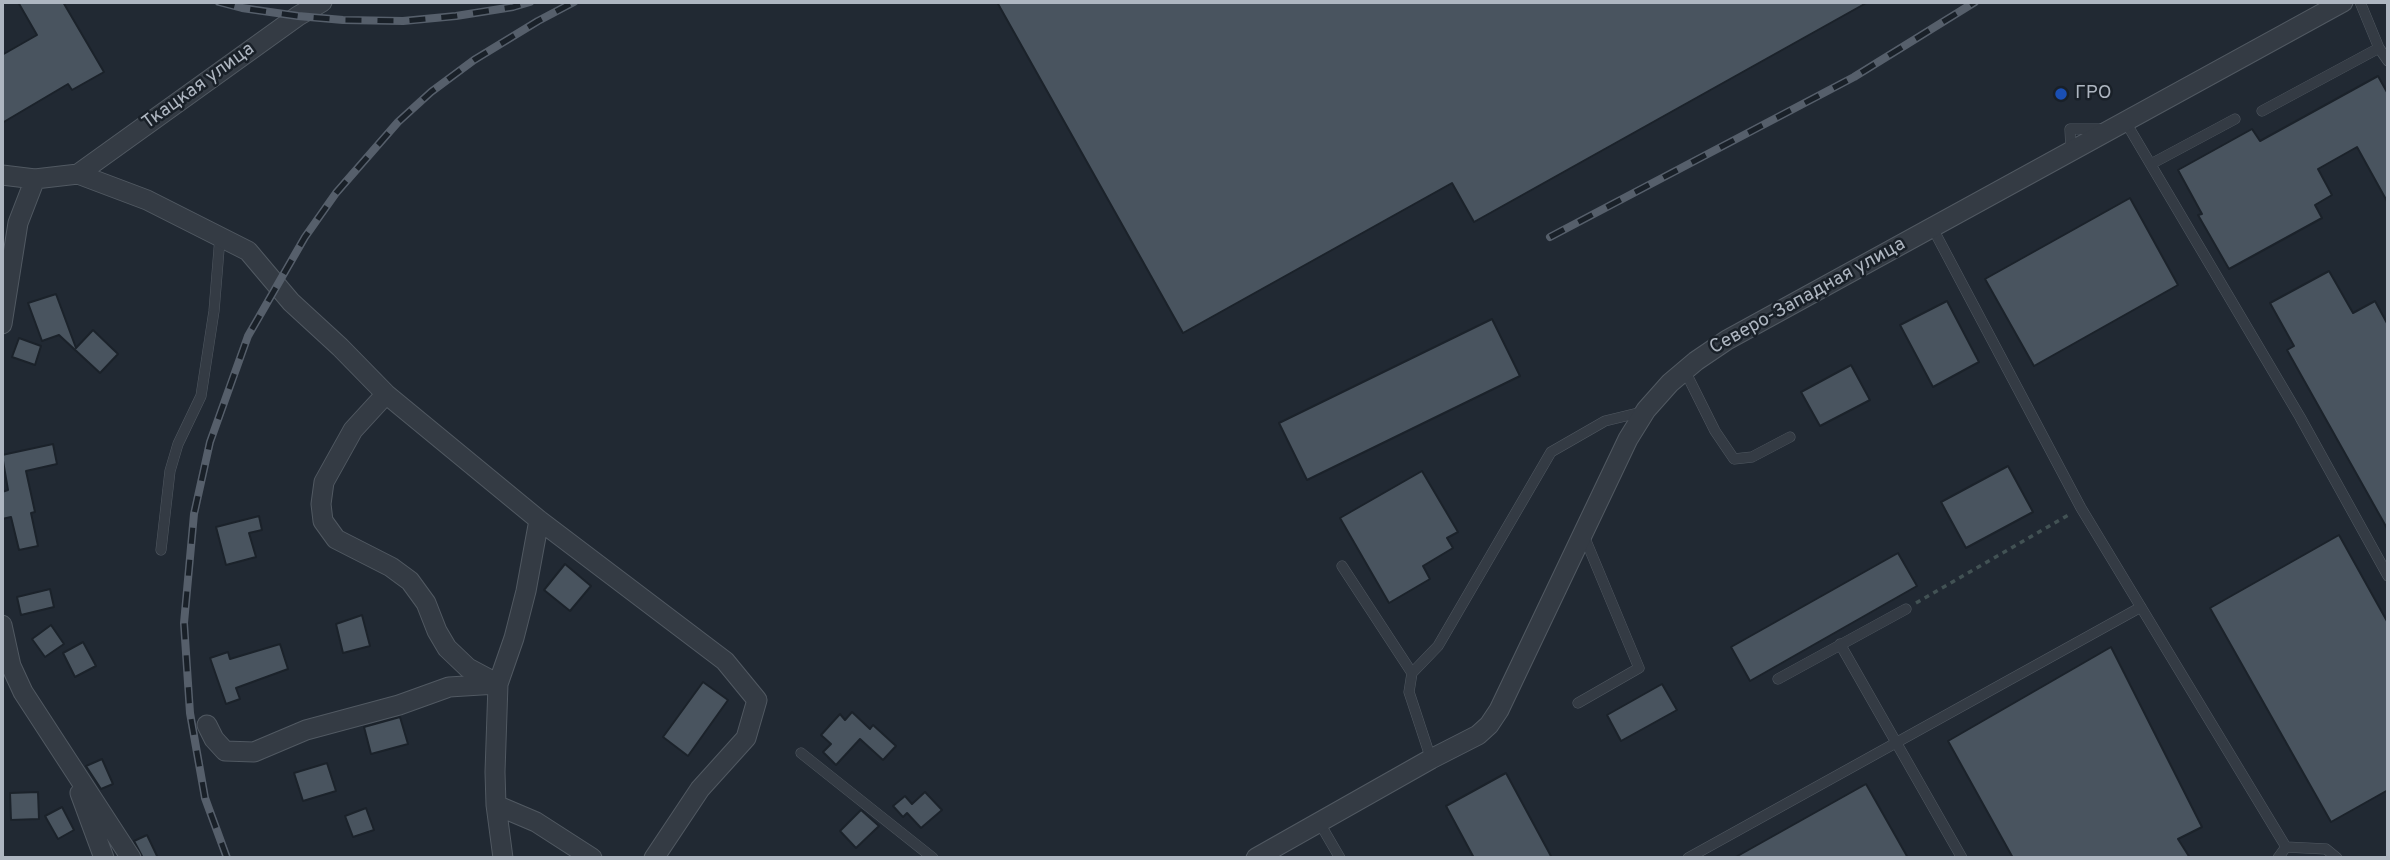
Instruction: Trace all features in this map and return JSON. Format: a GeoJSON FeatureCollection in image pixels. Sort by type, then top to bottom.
{"type":"FeatureCollection","features":[{"type":"Feature","properties":{"kind":"street","name":"Ткацкая улица"},"geometry":{"type":"LineString","coordinates":[[78,174],[321,2]]}},
{"type":"Feature","properties":{"kind":"street","name":"Северо-Западная улица"},"geometry":{"type":"LineString","coordinates":[[1256,858],[1478,735],[1489,726],[1628,439],[1646,411],[1670,383],[1685,371],[1727,340],[2343,2]]}},
{"type":"Feature","properties":{"kind":"street"},"geometry":{"type":"LineString","coordinates":[[2,175],[34,179],[78,174],[147,200],[248,251],[291,302],[386,394],[539,520],[724,661],[757,699],[746,738],[700,789],[654,858]]}},
{"type":"Feature","properties":{"kind":"street"},"geometry":{"type":"LineString","coordinates":[[2,321],[18,223],[34,179]]}},
{"type":"Feature","properties":{"kind":"street"},"geometry":{"type":"LineString","coordinates":[[386,394],[353,430],[324,482],[321,504],[323,521],[336,539],[390,567],[410,581],[426,603],[447,648],[468,668],[498,684]]}},
{"type":"Feature","properties":{"kind":"street"},"geometry":{"type":"LineString","coordinates":[[503,858],[496,805],[498,684],[526,591],[539,520]]}},
{"type":"Feature","properties":{"kind":"street"},"geometry":{"type":"LineString","coordinates":[[2,625],[6,669],[131,858]]}},
{"type":"Feature","properties":{"kind":"street"},"geometry":{"type":"LineString","coordinates":[[207,725],[214,739],[225,751],[254,752],[306,730],[399,705],[449,687],[498,684]]}},
{"type":"Feature","properties":{"kind":"street"},"geometry":{"type":"LineString","coordinates":[[73,772],[104,858]]}},
{"type":"Feature","properties":{"kind":"street"},"geometry":{"type":"LineString","coordinates":[[496,805],[536,822],[592,858]]}},
{"type":"Feature","properties":{"kind":"lane"},"geometry":{"type":"LineString","coordinates":[[2360,2],[2379,48],[2388,61]]}},
{"type":"Feature","properties":{"kind":"lane"},"geometry":{"type":"LineString","coordinates":[[2262,111],[2379,48]]}},
{"type":"Feature","properties":{"kind":"lane"},"geometry":{"type":"LineString","coordinates":[[2151,164],[2235,119]]}},
{"type":"Feature","properties":{"kind":"lane"},"geometry":{"type":"LineString","coordinates":[[2118,125],[2151,164],[2300,417],[2388,576]]}},
{"type":"Feature","properties":{"kind":"lane"},"geometry":{"type":"LineString","coordinates":[[1932,227],[2081,508],[2286,847]]}},
{"type":"Feature","properties":{"kind":"lane"},"geometry":{"type":"LineString","coordinates":[[161,550],[170,471],[178,444],[201,396],[214,311],[220,236]]}},
{"type":"Feature","properties":{"kind":"lane"},"geometry":{"type":"LineString","coordinates":[[1685,371],[1715,431],[1734,459],[1752,457],[1790,437]]}},
{"type":"Feature","properties":{"kind":"lane"},"geometry":{"type":"LineString","coordinates":[[1431,760],[1409,692],[1412,673],[1438,646],[1551,452],[1605,421],[1646,411]]}},
{"type":"Feature","properties":{"kind":"lane"},"geometry":{"type":"LineString","coordinates":[[1578,703],[1639,668],[1583,533]]}},
{"type":"Feature","properties":{"kind":"lane"},"geometry":{"type":"LineString","coordinates":[[1342,566],[1412,673]]}},
{"type":"Feature","properties":{"kind":"lane"},"geometry":{"type":"LineString","coordinates":[[1688,858],[2141,607]]}},
{"type":"Feature","properties":{"kind":"lane"},"geometry":{"type":"LineString","coordinates":[[1777,679],[1906,609]]}},
{"type":"Feature","properties":{"kind":"lane"},"geometry":{"type":"LineString","coordinates":[[1840,645],[1962,858]]}},
{"type":"Feature","properties":{"kind":"lane"},"geometry":{"type":"LineString","coordinates":[[801,753],[933,858]]}},
{"type":"Feature","properties":{"kind":"lane"},"geometry":{"type":"LineString","coordinates":[[1319,822],[1340,858]]}},
{"type":"Feature","properties":{"kind":"lane"},"geometry":{"type":"LineString","coordinates":[[2278,858],[2286,847]]}},
{"type":"Feature","properties":{"kind":"lane"},"geometry":{"type":"LineString","coordinates":[[2286,847],[2326,849],[2337,858]]}},
{"type":"Feature","properties":{"kind":"path"},"geometry":{"type":"LineString","coordinates":[[1906,609],[2081,508]]}},
{"type":"Feature","properties":{"kind":"building"},"geometry":{"type":"Polygon","coordinates":[[[18,2],[63,2],[104,72],[72,90],[68,84],[2,123],[2,55],[37,35],[18,2]]]}},
{"type":"Feature","properties":{"kind":"building"},"geometry":{"type":"Polygon","coordinates":[[[997,2],[1868,2],[1474,222],[1452,183],[1183,333],[997,2]]]}},
{"type":"Feature","properties":{"kind":"building"},"geometry":{"type":"Polygon","coordinates":[[[2378,76],[2388,94],[2388,203],[2357,147],[2318,169],[2332,195],[2315,205],[2322,218],[2229,269],[2198,215],[2202,214],[2178,170],[2252,129],[2260,141],[2378,76]]]}},
{"type":"Feature","properties":{"kind":"building"},"geometry":{"type":"Polygon","coordinates":[[[2130,198],[2178,285],[2034,366],[1985,279],[2130,198]]]}},
{"type":"Feature","properties":{"kind":"building"},"geometry":{"type":"Polygon","coordinates":[[[2329,271],[2353,313],[2375,301],[2388,325],[2388,530],[2287,350],[2294,346],[2270,303],[2329,271]]]}},
{"type":"Feature","properties":{"kind":"building"},"geometry":{"type":"Polygon","coordinates":[[[56,294],[76,348],[93,330],[118,354],[100,373],[59,335],[42,341],[28,303],[56,294]]]}},
{"type":"Feature","properties":{"kind":"building"},"geometry":{"type":"Polygon","coordinates":[[[1947,301],[1979,362],[1933,387],[1900,325],[1947,301]]]}},
{"type":"Feature","properties":{"kind":"building"},"geometry":{"type":"Polygon","coordinates":[[[1492,319],[1520,376],[1307,480],[1279,423],[1492,319]]]}},
{"type":"Feature","properties":{"kind":"building"},"geometry":{"type":"Polygon","coordinates":[[[19,338],[41,346],[35,365],[12,357],[19,338]]]}},
{"type":"Feature","properties":{"kind":"building"},"geometry":{"type":"Polygon","coordinates":[[[1851,365],[1870,400],[1820,426],[1801,392],[1851,365]]]}},
{"type":"Feature","properties":{"kind":"building"},"geometry":{"type":"Polygon","coordinates":[[[53,444],[57,464],[26,471],[35,512],[31,513],[38,546],[19,550],[11,517],[2,519],[2,492],[8,490],[2,455],[53,444]]]}},
{"type":"Feature","properties":{"kind":"building"},"geometry":{"type":"Polygon","coordinates":[[[2008,466],[2033,512],[1966,548],[1941,502],[2008,466]]]}},
{"type":"Feature","properties":{"kind":"building"},"geometry":{"type":"Polygon","coordinates":[[[1422,471],[1458,532],[1447,538],[1453,548],[1423,566],[1430,579],[1389,603],[1340,518],[1422,471]]]}},
{"type":"Feature","properties":{"kind":"building"},"geometry":{"type":"Polygon","coordinates":[[[259,516],[262,530],[249,533],[256,557],[226,565],[216,527],[259,516]]]}},
{"type":"Feature","properties":{"kind":"building"},"geometry":{"type":"Polygon","coordinates":[[[2339,535],[2388,623],[2388,790],[2331,822],[2210,608],[2339,535]]]}},
{"type":"Feature","properties":{"kind":"building"},"geometry":{"type":"Polygon","coordinates":[[[1898,553],[1917,586],[1750,681],[1731,647],[1898,553]]]}},
{"type":"Feature","properties":{"kind":"building"},"geometry":{"type":"Polygon","coordinates":[[[565,564],[591,586],[570,611],[544,590],[565,564]]]}},
{"type":"Feature","properties":{"kind":"building"},"geometry":{"type":"Polygon","coordinates":[[[50,589],[54,607],[21,615],[17,597],[50,589]]]}},
{"type":"Feature","properties":{"kind":"building"},"geometry":{"type":"Polygon","coordinates":[[[362,615],[370,646],[343,653],[336,624],[362,615]]]}},
{"type":"Feature","properties":{"kind":"building"},"geometry":{"type":"Polygon","coordinates":[[[51,625],[64,644],[45,657],[32,639],[51,625]]]}},
{"type":"Feature","properties":{"kind":"building"},"geometry":{"type":"Polygon","coordinates":[[[83,642],[96,666],[75,677],[63,653],[83,642]]]}},
{"type":"Feature","properties":{"kind":"building"},"geometry":{"type":"Polygon","coordinates":[[[280,644],[288,669],[236,688],[240,699],[226,704],[210,658],[228,652],[230,659],[280,644]]]}},
{"type":"Feature","properties":{"kind":"building"},"geometry":{"type":"Polygon","coordinates":[[[2111,647],[2202,827],[2178,839],[2190,858],[2013,858],[1948,741],[2111,647]]]}},
{"type":"Feature","properties":{"kind":"building"},"geometry":{"type":"Polygon","coordinates":[[[703,682],[728,700],[688,756],[663,737],[703,682]]]}},
{"type":"Feature","properties":{"kind":"building"},"geometry":{"type":"Polygon","coordinates":[[[1662,684],[1677,710],[1621,741],[1607,715],[1662,684]]]}},
{"type":"Feature","properties":{"kind":"building"},"geometry":{"type":"Polygon","coordinates":[[[852,712],[870,729],[873,725],[896,746],[883,760],[860,739],[836,765],[823,752],[831,744],[821,735],[840,714],[845,720],[852,712]]]}},
{"type":"Feature","properties":{"kind":"building"},"geometry":{"type":"Polygon","coordinates":[[[400,717],[408,744],[371,754],[364,727],[400,717]]]}},
{"type":"Feature","properties":{"kind":"building"},"geometry":{"type":"Polygon","coordinates":[[[102,759],[113,784],[101,789],[86,766],[102,759]]]}},
{"type":"Feature","properties":{"kind":"building"},"geometry":{"type":"Polygon","coordinates":[[[327,763],[336,791],[303,801],[294,773],[327,763]]]}},
{"type":"Feature","properties":{"kind":"building"},"geometry":{"type":"Polygon","coordinates":[[[1506,773],[1552,858],[1474,858],[1446,806],[1506,773]]]}},
{"type":"Feature","properties":{"kind":"building"},"geometry":{"type":"Polygon","coordinates":[[[1866,784],[1908,858],[1734,858],[1866,784]]]}},
{"type":"Feature","properties":{"kind":"building"},"geometry":{"type":"Polygon","coordinates":[[[38,792],[39,819],[11,820],[10,793],[38,792]]]}},
{"type":"Feature","properties":{"kind":"building"},"geometry":{"type":"Polygon","coordinates":[[[925,792],[942,810],[921,828],[907,813],[903,817],[893,806],[905,796],[912,804],[925,792]]]}},
{"type":"Feature","properties":{"kind":"building"},"geometry":{"type":"Polygon","coordinates":[[[62,807],[74,830],[58,839],[45,816],[62,807]]]}},
{"type":"Feature","properties":{"kind":"building"},"geometry":{"type":"Polygon","coordinates":[[[366,808],[374,830],[353,837],[345,816],[366,808]]]}},
{"type":"Feature","properties":{"kind":"building"},"geometry":{"type":"Polygon","coordinates":[[[861,810],[879,826],[856,848],[840,831],[861,810]]]}},
{"type":"Feature","properties":{"kind":"building"},"geometry":{"type":"Polygon","coordinates":[[[147,835],[158,858],[143,858],[134,841],[147,835]]]}},
{"type":"Feature","properties":{"kind":"railway"},"geometry":{"type":"LineString","coordinates":[[219,2],[298,16],[403,21],[456,16],[530,2]]}},
{"type":"Feature","properties":{"kind":"railway"},"geometry":{"type":"LineString","coordinates":[[227,858],[205,798],[190,713],[184,623],[194,514],[210,442],[248,336],[305,237],[336,193],[398,122],[431,92],[474,60],[574,2]]}},
{"type":"Feature","properties":{"kind":"railway"},"geometry":{"type":"LineString","coordinates":[[1550,237],[1854,77],[1975,2]]}},
{"type":"Feature","properties":{"kind":"place","name":"ГРО"},"geometry":{"type":"Point","coordinates":[2061,94]}}]}
